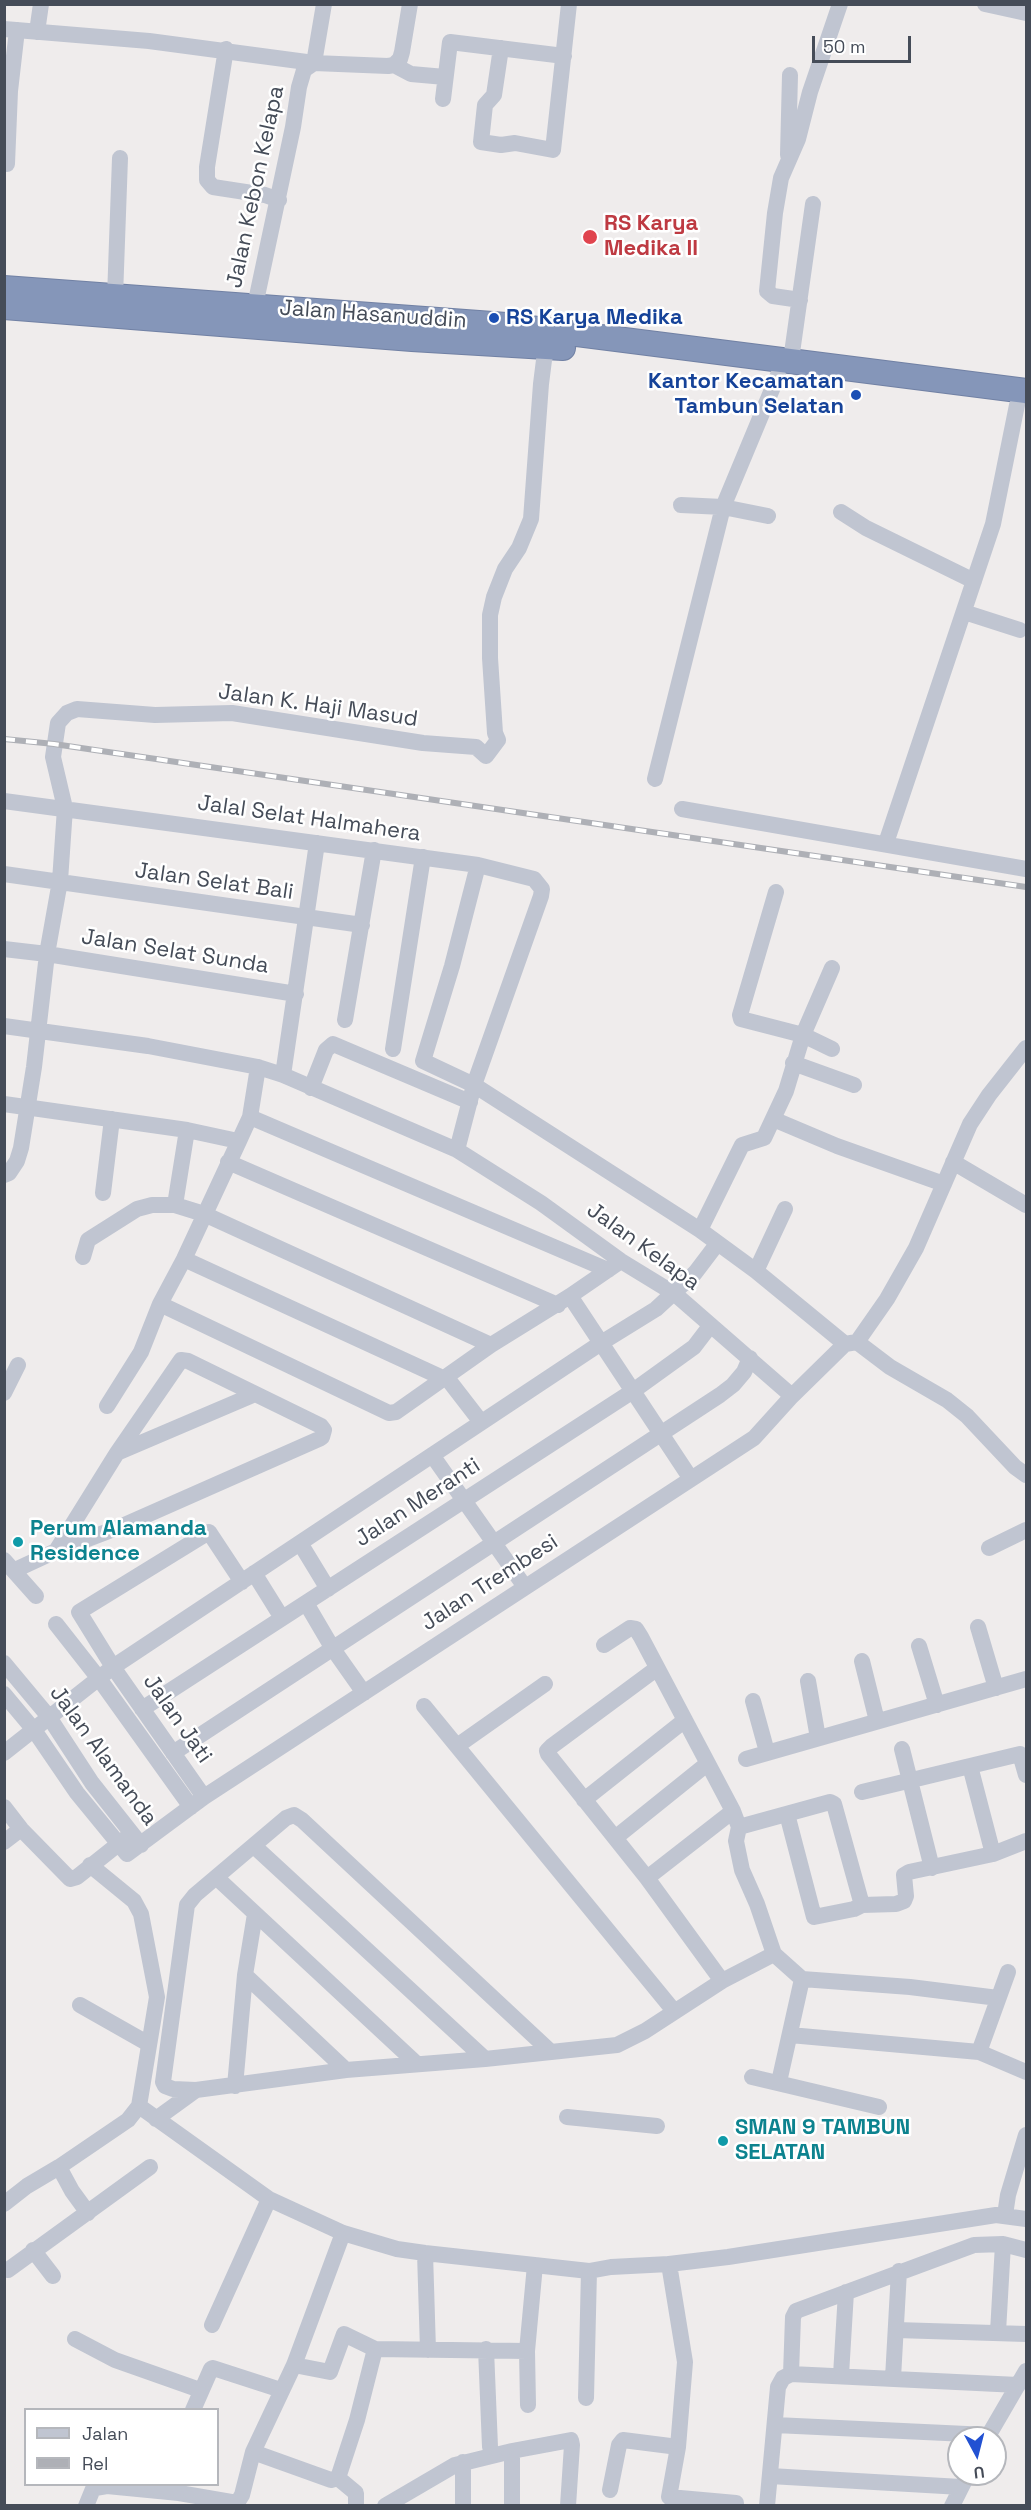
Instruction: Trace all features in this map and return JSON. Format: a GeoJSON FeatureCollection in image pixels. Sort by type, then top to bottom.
{"type":"FeatureCollection","features":[{"type":"Feature","properties":{"kind":"highway","name":"Jalan Hasanuddin"},"geometry":{"type":"LineString","coordinates":[[4,288],[114,297],[253,316]]}},
{"type":"Feature","properties":{"kind":"highway","name":"Jalan Hasanuddin"},"geometry":{"type":"LineString","coordinates":[[4,307],[506,325],[554,340],[785,367],[1023,400]]}},
{"type":"Feature","properties":{"kind":"street"},"geometry":{"type":"LineString","coordinates":[[37,32],[41,4]]}},
{"type":"Feature","properties":{"kind":"street"},"geometry":{"type":"LineString","coordinates":[[315,63],[324,4]]}},
{"type":"Feature","properties":{"kind":"street"},"geometry":{"type":"LineString","coordinates":[[7,164],[11,30],[226,50],[315,63],[388,66],[400,59],[410,4]]}},
{"type":"Feature","properties":{"kind":"street"},"geometry":{"type":"LineString","coordinates":[[501,48],[494,95],[486,101],[485,105],[481,142],[501,145],[515,143],[553,150],[569,4]]}},
{"type":"Feature","properties":{"kind":"street"},"geometry":{"type":"LineString","coordinates":[[800,300],[773,296],[767,291],[775,213],[781,178],[798,139],[810,92],[840,4]]}},
{"type":"Feature","properties":{"kind":"street"},"geometry":{"type":"LineString","coordinates":[[985,4],[1026,13]]}},
{"type":"Feature","properties":{"kind":"street"},"geometry":{"type":"LineString","coordinates":[[443,99],[450,42],[564,56]]}},
{"type":"Feature","properties":{"kind":"street"},"geometry":{"type":"LineString","coordinates":[[226,50],[207,167],[207,180],[213,187],[264,195],[279,200]]}},
{"type":"Feature","properties":{"kind":"street","name":"Jalan Kebon Kelapa"},"geometry":{"type":"LineString","coordinates":[[253,316],[279,200],[299,87],[304,70],[315,63]]}},
{"type":"Feature","properties":{"kind":"street"},"geometry":{"type":"LineString","coordinates":[[394,64],[411,74],[445,77]]}},
{"type":"Feature","properties":{"kind":"street"},"geometry":{"type":"LineString","coordinates":[[788,159],[790,75]]}},
{"type":"Feature","properties":{"kind":"street"},"geometry":{"type":"LineString","coordinates":[[114,297],[120,158]]}},
{"type":"Feature","properties":{"kind":"street"},"geometry":{"type":"LineString","coordinates":[[655,779],[723,507],[785,367],[800,300],[813,204]]}},
{"type":"Feature","properties":{"kind":"street","name":"Jalan K. Haji Masud"},"geometry":{"type":"LineString","coordinates":[[6,1173],[21,1148],[47,954],[60,881],[65,808],[53,750],[58,723],[67,713],[77,710],[155,716],[232,713],[423,743],[476,747],[486,756],[498,740],[495,733],[490,658],[490,615],[505,569],[519,548],[531,519],[541,384],[554,340]]}},
{"type":"Feature","properties":{"kind":"street"},"geometry":{"type":"LineString","coordinates":[[886,843],[993,524],[1023,400]]}},
{"type":"Feature","properties":{"kind":"street"},"geometry":{"type":"LineString","coordinates":[[681,505],[723,507],[768,516]]}},
{"type":"Feature","properties":{"kind":"street"},"geometry":{"type":"LineString","coordinates":[[841,512],[866,528],[974,581]]}},
{"type":"Feature","properties":{"kind":"street"},"geometry":{"type":"LineString","coordinates":[[964,612],[1020,630]]}},
{"type":"Feature","properties":{"kind":"street","name":"Jalal Selat Halmahera"},"geometry":{"type":"LineString","coordinates":[[4,801],[478,865],[534,879],[542,889],[541,896],[474,1085]]}},
{"type":"Feature","properties":{"kind":"street"},"geometry":{"type":"LineString","coordinates":[[681,809],[1026,869]]}},
{"type":"Feature","properties":{"kind":"street"},"geometry":{"type":"LineString","coordinates":[[283,1075],[316,843]]}},
{"type":"Feature","properties":{"kind":"street"},"geometry":{"type":"LineString","coordinates":[[345,1020],[374,850]]}},
{"type":"Feature","properties":{"kind":"street"},"geometry":{"type":"LineString","coordinates":[[393,1049],[423,857]]}},
{"type":"Feature","properties":{"kind":"street"},"geometry":{"type":"LineString","coordinates":[[478,865],[452,966],[423,1061],[474,1085],[700,1230],[851,1343],[947,1400],[967,1416],[1015,1467],[1025,1471]]}},
{"type":"Feature","properties":{"kind":"street","name":"Jalan Selat Bali"},"geometry":{"type":"LineString","coordinates":[[4,874],[362,925]]}},
{"type":"Feature","properties":{"kind":"street"},"geometry":{"type":"LineString","coordinates":[[776,892],[740,1015],[741,1019],[803,1035],[832,1049]]}},
{"type":"Feature","properties":{"kind":"street","name":"Jalan Selat Sunda"},"geometry":{"type":"LineString","coordinates":[[4,949],[296,994]]}},
{"type":"Feature","properties":{"kind":"street"},"geometry":{"type":"LineString","coordinates":[[700,1230],[742,1145],[764,1138],[786,1090],[803,1035],[832,968]]}},
{"type":"Feature","properties":{"kind":"street","name":"Jalan Kelapa"},"geometry":{"type":"LineString","coordinates":[[4,1026],[148,1046],[258,1067],[283,1075],[457,1150],[541,1203],[615,1265],[675,1294],[792,1396]]}},
{"type":"Feature","properties":{"kind":"street"},"geometry":{"type":"LineString","coordinates":[[311,1088],[326,1050],[333,1044],[470,1102]]}},
{"type":"Feature","properties":{"kind":"street","name":"Jalan Trembesi"},"geometry":{"type":"LineString","coordinates":[[21,1829],[70,1879],[77,1877],[117,1844],[136,1839],[198,1802],[754,1438],[792,1396],[851,1343],[887,1299],[916,1248],[970,1124],[989,1095],[1026,1048]]}},
{"type":"Feature","properties":{"kind":"street"},"geometry":{"type":"LineString","coordinates":[[794,1064],[854,1085]]}},
{"type":"Feature","properties":{"kind":"street"},"geometry":{"type":"LineString","coordinates":[[107,1406],[141,1352],[160,1304],[184,1259],[250,1117],[258,1067]]}},
{"type":"Feature","properties":{"kind":"street"},"geometry":{"type":"LineString","coordinates":[[457,1150],[474,1085]]}},
{"type":"Feature","properties":{"kind":"street"},"geometry":{"type":"LineString","coordinates":[[4,1104],[187,1130],[238,1141]]}},
{"type":"Feature","properties":{"kind":"street"},"geometry":{"type":"LineString","coordinates":[[250,1117],[615,1265]]}},
{"type":"Feature","properties":{"kind":"street"},"geometry":{"type":"LineString","coordinates":[[103,1193],[112,1119]]}},
{"type":"Feature","properties":{"kind":"street"},"geometry":{"type":"LineString","coordinates":[[773,1119],[837,1146],[944,1184]]}},
{"type":"Feature","properties":{"kind":"street"},"geometry":{"type":"LineString","coordinates":[[175,1205],[187,1130]]}},
{"type":"Feature","properties":{"kind":"street"},"geometry":{"type":"LineString","coordinates":[[228,1162],[564,1300],[601,1342],[691,1479]]}},
{"type":"Feature","properties":{"kind":"street"},"geometry":{"type":"LineString","coordinates":[[953,1162],[1026,1205]]}},
{"type":"Feature","properties":{"kind":"street"},"geometry":{"type":"LineString","coordinates":[[83,1257],[87,1240],[137,1209],[152,1205],[175,1205],[204,1214],[491,1345]]}},
{"type":"Feature","properties":{"kind":"street"},"geometry":{"type":"LineString","coordinates":[[756,1271],[785,1209]]}},
{"type":"Feature","properties":{"kind":"street"},"geometry":{"type":"LineString","coordinates":[[4,1753],[113,1667],[601,1342],[656,1309],[675,1294],[695,1273],[717,1244]]}},
{"type":"Feature","properties":{"kind":"street"},"geometry":{"type":"LineString","coordinates":[[184,1259],[446,1379],[481,1422]]}},
{"type":"Feature","properties":{"kind":"street"},"geometry":{"type":"LineString","coordinates":[[160,1304],[389,1413],[396,1412],[446,1379],[491,1345],[615,1265]]}},
{"type":"Feature","properties":{"kind":"street","name":"Jalan Meranti"},"geometry":{"type":"LineString","coordinates":[[142,1709],[633,1391],[694,1347],[711,1326]]}},
{"type":"Feature","properties":{"kind":"street"},"geometry":{"type":"LineString","coordinates":[[173,1753],[734,1385],[744,1372],[750,1358]]}},
{"type":"Feature","properties":{"kind":"street"},"geometry":{"type":"LineString","coordinates":[[36,1596],[10,1565],[56,1551],[122,1526],[318,1439],[324,1434],[321,1426],[253,1395],[188,1361],[181,1360],[117,1453],[56,1551]]}},
{"type":"Feature","properties":{"kind":"street"},"geometry":{"type":"LineString","coordinates":[[4,1393],[18,1365]]}},
{"type":"Feature","properties":{"kind":"street"},"geometry":{"type":"LineString","coordinates":[[117,1453],[253,1395]]}},
{"type":"Feature","properties":{"kind":"street"},"geometry":{"type":"LineString","coordinates":[[432,1455],[525,1587]]}},
{"type":"Feature","properties":{"kind":"street"},"geometry":{"type":"LineString","coordinates":[[989,1548],[1026,1530]]}},
{"type":"Feature","properties":{"kind":"street","name":"Jalan Jati"},"geometry":{"type":"LineString","coordinates":[[198,1802],[173,1753],[113,1667],[79,1612],[209,1532],[248,1578]]}},
{"type":"Feature","properties":{"kind":"street"},"geometry":{"type":"LineString","coordinates":[[300,1543],[328,1588]]}},
{"type":"Feature","properties":{"kind":"street"},"geometry":{"type":"LineString","coordinates":[[248,1578],[282,1618]]}},
{"type":"Feature","properties":{"kind":"street"},"geometry":{"type":"LineString","coordinates":[[306,1603],[333,1649],[364,1693]]}},
{"type":"Feature","properties":{"kind":"street","name":"Jalan Jati"},"geometry":{"type":"LineString","coordinates":[[56,1624],[198,1802]]}},
{"type":"Feature","properties":{"kind":"street"},"geometry":{"type":"LineString","coordinates":[[978,1627],[996,1688]]}},
{"type":"Feature","properties":{"kind":"street"},"geometry":{"type":"LineString","coordinates":[[604,1645],[630,1628],[636,1629],[733,1811],[739,1827],[736,1841],[742,1870],[757,1904],[774,1954],[802,1979],[910,1987],[998,1998]]}},
{"type":"Feature","properties":{"kind":"street"},"geometry":{"type":"LineString","coordinates":[[920,1646],[937,1705]]}},
{"type":"Feature","properties":{"kind":"street"},"geometry":{"type":"LineString","coordinates":[[862,1661],[877,1721]]}},
{"type":"Feature","properties":{"kind":"street","name":"Jalan Alamanda"},"geometry":{"type":"LineString","coordinates":[[4,1664],[49,1717],[92,1783],[136,1839]]}},
{"type":"Feature","properties":{"kind":"street"},"geometry":{"type":"LineString","coordinates":[[656,1669],[548,1751],[549,1757],[647,1878],[722,1981]]}},
{"type":"Feature","properties":{"kind":"street"},"geometry":{"type":"LineString","coordinates":[[746,1759],[1026,1679]]}},
{"type":"Feature","properties":{"kind":"street"},"geometry":{"type":"LineString","coordinates":[[808,1681],[818,1738]]}},
{"type":"Feature","properties":{"kind":"street"},"geometry":{"type":"LineString","coordinates":[[456,1746],[545,1684]]}},
{"type":"Feature","properties":{"kind":"street","name":"Jalan Alamanda"},"geometry":{"type":"LineString","coordinates":[[4,1694],[34,1730],[77,1793],[117,1844]]}},
{"type":"Feature","properties":{"kind":"street"},"geometry":{"type":"LineString","coordinates":[[753,1701],[767,1752]]}},
{"type":"Feature","properties":{"kind":"street"},"geometry":{"type":"LineString","coordinates":[[424,1706],[674,2011]]}},
{"type":"Feature","properties":{"kind":"street"},"geometry":{"type":"LineString","coordinates":[[585,1800],[684,1720]]}},
{"type":"Feature","properties":{"kind":"street"},"geometry":{"type":"LineString","coordinates":[[902,1749],[932,1868]]}},
{"type":"Feature","properties":{"kind":"street"},"geometry":{"type":"LineString","coordinates":[[862,1792],[1020,1754],[1026,1775]]}},
{"type":"Feature","properties":{"kind":"street"},"geometry":{"type":"LineString","coordinates":[[615,1838],[707,1764]]}},
{"type":"Feature","properties":{"kind":"street"},"geometry":{"type":"LineString","coordinates":[[970,1766],[993,1854]]}},
{"type":"Feature","properties":{"kind":"street"},"geometry":{"type":"LineString","coordinates":[[77,1793],[92,1783]]}},
{"type":"Feature","properties":{"kind":"street"},"geometry":{"type":"LineString","coordinates":[[739,1827],[830,1802],[834,1804],[862,1905]]}},
{"type":"Feature","properties":{"kind":"street"},"geometry":{"type":"LineString","coordinates":[[4,1808],[21,1829],[4,1842]]}},
{"type":"Feature","properties":{"kind":"street"},"geometry":{"type":"LineString","coordinates":[[647,1878],[733,1811]]}},
{"type":"Feature","properties":{"kind":"street"},"geometry":{"type":"LineString","coordinates":[[787,1814],[812,1915],[821,1917],[862,1905],[896,1904],[904,1901],[906,1896],[904,1875],[909,1872],[993,1854],[1026,1841]]}},
{"type":"Feature","properties":{"kind":"street"},"geometry":{"type":"LineString","coordinates":[[551,2052],[294,1815],[286,1818],[195,1895],[187,1905],[163,2082],[165,2086],[173,2089],[196,2090],[346,2070],[485,2059],[551,2052],[617,2045],[645,2031],[722,1981],[774,1954]]}},
{"type":"Feature","properties":{"kind":"street"},"geometry":{"type":"LineString","coordinates":[[254,1846],[485,2059]]}},
{"type":"Feature","properties":{"kind":"street"},"geometry":{"type":"LineString","coordinates":[[4,2204],[27,2186],[128,2120],[139,2106],[147,2043],[157,1997],[141,1914],[134,1901],[90,1865]]}},
{"type":"Feature","properties":{"kind":"street"},"geometry":{"type":"LineString","coordinates":[[217,1878],[417,2064]]}},
{"type":"Feature","properties":{"kind":"street"},"geometry":{"type":"LineString","coordinates":[[235,2086],[245,1975],[255,1914]]}},
{"type":"Feature","properties":{"kind":"street"},"geometry":{"type":"LineString","coordinates":[[979,2052],[1008,1972]]}},
{"type":"Feature","properties":{"kind":"street"},"geometry":{"type":"LineString","coordinates":[[245,1975],[346,2070]]}},
{"type":"Feature","properties":{"kind":"street"},"geometry":{"type":"LineString","coordinates":[[779,2082],[802,1979]]}},
{"type":"Feature","properties":{"kind":"street"},"geometry":{"type":"LineString","coordinates":[[80,2005],[147,2043]]}},
{"type":"Feature","properties":{"kind":"street"},"geometry":{"type":"LineString","coordinates":[[790,2036],[979,2052],[1026,2072]]}},
{"type":"Feature","properties":{"kind":"street"},"geometry":{"type":"LineString","coordinates":[[752,2077],[879,2107]]}},
{"type":"Feature","properties":{"kind":"street"},"geometry":{"type":"LineString","coordinates":[[156,2119],[196,2090]]}},
{"type":"Feature","properties":{"kind":"street"},"geometry":{"type":"LineString","coordinates":[[139,2106],[269,2199],[343,2233],[398,2249],[425,2253],[588,2271],[611,2267],[669,2264],[1005,2215],[1026,2219]]}},
{"type":"Feature","properties":{"kind":"street"},"geometry":{"type":"LineString","coordinates":[[567,2118],[657,2126]]}},
{"type":"Feature","properties":{"kind":"street"},"geometry":{"type":"LineString","coordinates":[[1005,2215],[1008,2195],[1026,2135]]}},
{"type":"Feature","properties":{"kind":"street"},"geometry":{"type":"LineString","coordinates":[[59,2167],[88,2213]]}},
{"type":"Feature","properties":{"kind":"street"},"geometry":{"type":"LineString","coordinates":[[8,2270],[150,2168]]}},
{"type":"Feature","properties":{"kind":"street"},"geometry":{"type":"LineString","coordinates":[[212,2325],[269,2199]]}},
{"type":"Feature","properties":{"kind":"street"},"geometry":{"type":"LineString","coordinates":[[86,2505],[95,2486],[162,2488],[223,2503],[237,2503],[242,2496],[253,2452],[294,2365],[343,2233]]}},
{"type":"Feature","properties":{"kind":"street"},"geometry":{"type":"LineString","coordinates":[[998,2332],[1003,2244]]}},
{"type":"Feature","properties":{"kind":"street"},"geometry":{"type":"LineString","coordinates":[[791,2374],[793,2317],[796,2312],[899,2271],[974,2245],[1003,2244],[1026,2250]]}},
{"type":"Feature","properties":{"kind":"street"},"geometry":{"type":"LineString","coordinates":[[33,2250],[53,2276]]}},
{"type":"Feature","properties":{"kind":"street"},"geometry":{"type":"LineString","coordinates":[[425,2253],[428,2350]]}},
{"type":"Feature","properties":{"kind":"street"},"geometry":{"type":"LineString","coordinates":[[669,2264],[685,2362],[678,2447],[668,2501],[730,2504]]}},
{"type":"Feature","properties":{"kind":"street"},"geometry":{"type":"LineString","coordinates":[[528,2405],[527,2350],[535,2265]]}},
{"type":"Feature","properties":{"kind":"street"},"geometry":{"type":"LineString","coordinates":[[586,2398],[588,2271]]}},
{"type":"Feature","properties":{"kind":"street"},"geometry":{"type":"LineString","coordinates":[[893,2378],[899,2271]]}},
{"type":"Feature","properties":{"kind":"street"},"geometry":{"type":"LineString","coordinates":[[841,2375],[846,2292]]}},
{"type":"Feature","properties":{"kind":"street"},"geometry":{"type":"LineString","coordinates":[[896,2330],[1026,2334]]}},
{"type":"Feature","properties":{"kind":"street"},"geometry":{"type":"LineString","coordinates":[[294,2365],[330,2372],[344,2334],[375,2349],[527,2350]]}},
{"type":"Feature","properties":{"kind":"street"},"geometry":{"type":"LineString","coordinates":[[75,2339],[115,2360],[200,2390]]}},
{"type":"Feature","properties":{"kind":"street"},"geometry":{"type":"LineString","coordinates":[[338,2478],[357,2420],[375,2349]]}},
{"type":"Feature","properties":{"kind":"street"},"geometry":{"type":"LineString","coordinates":[[486,2349],[490,2447]]}},
{"type":"Feature","properties":{"kind":"street"},"geometry":{"type":"LineString","coordinates":[[193,2408],[200,2390],[213,2368],[281,2390]]}},
{"type":"Feature","properties":{"kind":"street"},"geometry":{"type":"LineString","coordinates":[[767,2505],[778,2387],[783,2378],[791,2374],[893,2378],[1022,2378],[994,2426]]}},
{"type":"Feature","properties":{"kind":"street"},"geometry":{"type":"LineString","coordinates":[[775,2425],[947,2435]]}},
{"type":"Feature","properties":{"kind":"street"},"geometry":{"type":"LineString","coordinates":[[610,2490],[619,2445],[623,2439],[678,2447]]}},
{"type":"Feature","properties":{"kind":"street"},"geometry":{"type":"LineString","coordinates":[[385,2505],[411,2497],[464,2462],[571,2440],[568,2505]]}},
{"type":"Feature","properties":{"kind":"street"},"geometry":{"type":"LineString","coordinates":[[512,2451],[512,2505]]}},
{"type":"Feature","properties":{"kind":"street"},"geometry":{"type":"LineString","coordinates":[[253,2452],[331,2480],[338,2478]]}},
{"type":"Feature","properties":{"kind":"street"},"geometry":{"type":"LineString","coordinates":[[462,2505],[464,2462]]}},
{"type":"Feature","properties":{"kind":"street"},"geometry":{"type":"LineString","coordinates":[[770,2476],[947,2481]]}},
{"type":"Feature","properties":{"kind":"street"},"geometry":{"type":"LineString","coordinates":[[338,2478],[356,2493],[356,2505]]}},
{"type":"Feature","properties":{"kind":"street"},"geometry":{"type":"LineString","coordinates":[[952,2505],[962,2486]]}},
{"type":"Feature","properties":{"kind":"railway"},"geometry":{"type":"LineString","coordinates":[[4,739],[54,744],[1026,887]]}},
{"type":"Feature","properties":{"kind":"place","name":"RS Karya Medika II"},"geometry":{"type":"Point","coordinates":[590,237]}},
{"type":"Feature","properties":{"kind":"place","name":"RS Karya Medika"},"geometry":{"type":"Point","coordinates":[494,318]}},
{"type":"Feature","properties":{"kind":"place","name":"Kantor Kecamatan Tambun Selatan"},"geometry":{"type":"Point","coordinates":[856,395]}},
{"type":"Feature","properties":{"kind":"place","name":"Perum Alamanda Residence"},"geometry":{"type":"Point","coordinates":[18,1542]}},
{"type":"Feature","properties":{"kind":"place","name":"SMAN 9 TAMBUN SELATAN"},"geometry":{"type":"Point","coordinates":[723,2141]}}]}
